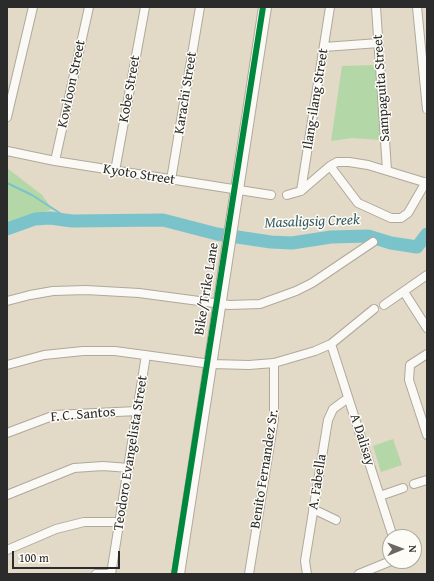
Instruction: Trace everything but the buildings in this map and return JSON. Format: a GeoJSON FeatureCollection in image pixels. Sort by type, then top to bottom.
{"type":"FeatureCollection","features":[{"type":"Feature","properties":{"kind":"street"},"geometry":{"type":"LineString","coordinates":[[7,117],[33,7]]}},
{"type":"Feature","properties":{"kind":"street","name":"Kowloon Street"},"geometry":{"type":"LineString","coordinates":[[56,161],[89,7]]}},
{"type":"Feature","properties":{"kind":"street","name":"Kobe Street"},"geometry":{"type":"LineString","coordinates":[[115,171],[145,7]]}},
{"type":"Feature","properties":{"kind":"street","name":"Karachi Street"},"geometry":{"type":"LineString","coordinates":[[171,180],[200,7]]}},
{"type":"Feature","properties":{"kind":"street"},"geometry":{"type":"LineString","coordinates":[[178,574],[265,7]]}},
{"type":"Feature","properties":{"kind":"street","name":"Ilang-ilang Street"},"geometry":{"type":"LineString","coordinates":[[301,191],[330,7]]}},
{"type":"Feature","properties":{"kind":"street","name":"Sampaguita Street"},"geometry":{"type":"LineString","coordinates":[[376,7],[387,170]]}},
{"type":"Feature","properties":{"kind":"street"},"geometry":{"type":"LineString","coordinates":[[417,7],[427,109]]}},
{"type":"Feature","properties":{"kind":"street"},"geometry":{"type":"LineString","coordinates":[[324,47],[379,43]]}},
{"type":"Feature","properties":{"kind":"street","name":"Kyoto Street"},"geometry":{"type":"LineString","coordinates":[[7,151],[115,171],[237,191],[271,195]]}},
{"type":"Feature","properties":{"kind":"street"},"geometry":{"type":"LineString","coordinates":[[287,195],[301,191],[330,166],[337,162],[349,162],[387,170],[427,183],[408,213],[401,218],[391,218],[358,203],[330,166]]}},
{"type":"Feature","properties":{"kind":"street"},"geometry":{"type":"LineString","coordinates":[[7,301],[53,291],[91,290],[139,293],[220,304],[260,304],[296,291],[312,283],[373,242]]}},
{"type":"Feature","properties":{"kind":"street"},"geometry":{"type":"LineString","coordinates":[[384,305],[427,275]]}},
{"type":"Feature","properties":{"kind":"street"},"geometry":{"type":"LineString","coordinates":[[404,292],[427,328]]}},
{"type":"Feature","properties":{"kind":"street"},"geometry":{"type":"LineString","coordinates":[[7,365],[44,355],[83,351],[116,351],[211,364],[249,365],[274,363],[315,351],[331,344],[374,309]]}},
{"type":"Feature","properties":{"kind":"street","name":"A Dalisay"},"geometry":{"type":"LineString","coordinates":[[331,344],[390,529]]}},
{"type":"Feature","properties":{"kind":"street"},"geometry":{"type":"LineString","coordinates":[[427,354],[410,365],[408,380],[427,436]]}},
{"type":"Feature","properties":{"kind":"street","name":"Teodoro Evangelista Street"},"geometry":{"type":"LineString","coordinates":[[111,574],[146,355]]}},
{"type":"Feature","properties":{"kind":"street","name":"Benito Fernandez Sr."},"geometry":{"type":"LineString","coordinates":[[249,574],[274,419],[274,363]]}},
{"type":"Feature","properties":{"kind":"street","name":"A. Fabella"},"geometry":{"type":"LineString","coordinates":[[307,574],[305,561],[328,420],[333,409],[348,398]]}},
{"type":"Feature","properties":{"kind":"street","name":"F. C. Santos"},"geometry":{"type":"LineString","coordinates":[[7,433],[55,415],[137,412]]}},
{"type":"Feature","properties":{"kind":"street"},"geometry":{"type":"LineString","coordinates":[[7,495],[74,468],[103,466],[128,468]]}},
{"type":"Feature","properties":{"kind":"street"},"geometry":{"type":"LineString","coordinates":[[414,484],[427,480]]}},
{"type":"Feature","properties":{"kind":"street"},"geometry":{"type":"LineString","coordinates":[[380,496],[403,488]]}},
{"type":"Feature","properties":{"kind":"street"},"geometry":{"type":"LineString","coordinates":[[313,509],[336,520]]}},
{"type":"Feature","properties":{"kind":"street"},"geometry":{"type":"LineString","coordinates":[[7,550],[56,529],[84,522],[119,522]]}},
{"type":"Feature","properties":{"kind":"street"},"geometry":{"type":"LineString","coordinates":[[359,574],[382,565]]}},
{"type":"Feature","properties":{"kind":"street"},"geometry":{"type":"LineString","coordinates":[[96,574],[111,574]]}},
{"type":"Feature","properties":{"kind":"green space"},"geometry":{"type":"Polygon","coordinates":[[[377,65],[380,140],[352,138],[331,141],[342,66],[377,65]]]}},
{"type":"Feature","properties":{"kind":"green space"},"geometry":{"type":"Polygon","coordinates":[[[7,168],[42,195],[52,209],[7,226],[7,168]]]}},
{"type":"Feature","properties":{"kind":"green space"},"geometry":{"type":"Polygon","coordinates":[[[393,439],[402,465],[381,472],[373,446],[393,439]]]}},
{"type":"Feature","properties":{"kind":"waterway","name":"Masaligsig Creek"},"geometry":{"type":"LineString","coordinates":[[7,183],[32,195],[72,221]]}},
{"type":"Feature","properties":{"kind":"waterway","name":"Masaligsig Creek"},"geometry":{"type":"LineString","coordinates":[[7,229],[35,219],[50,218],[72,221],[163,220],[217,234],[271,242],[292,243],[331,237],[368,236],[391,243],[417,247],[427,234]]}},
{"type":"Feature","properties":{"kind":"cycle path","name":"Bike/Trike Lane"},"geometry":{"type":"LineString","coordinates":[[174,574],[263,7]]}}]}
